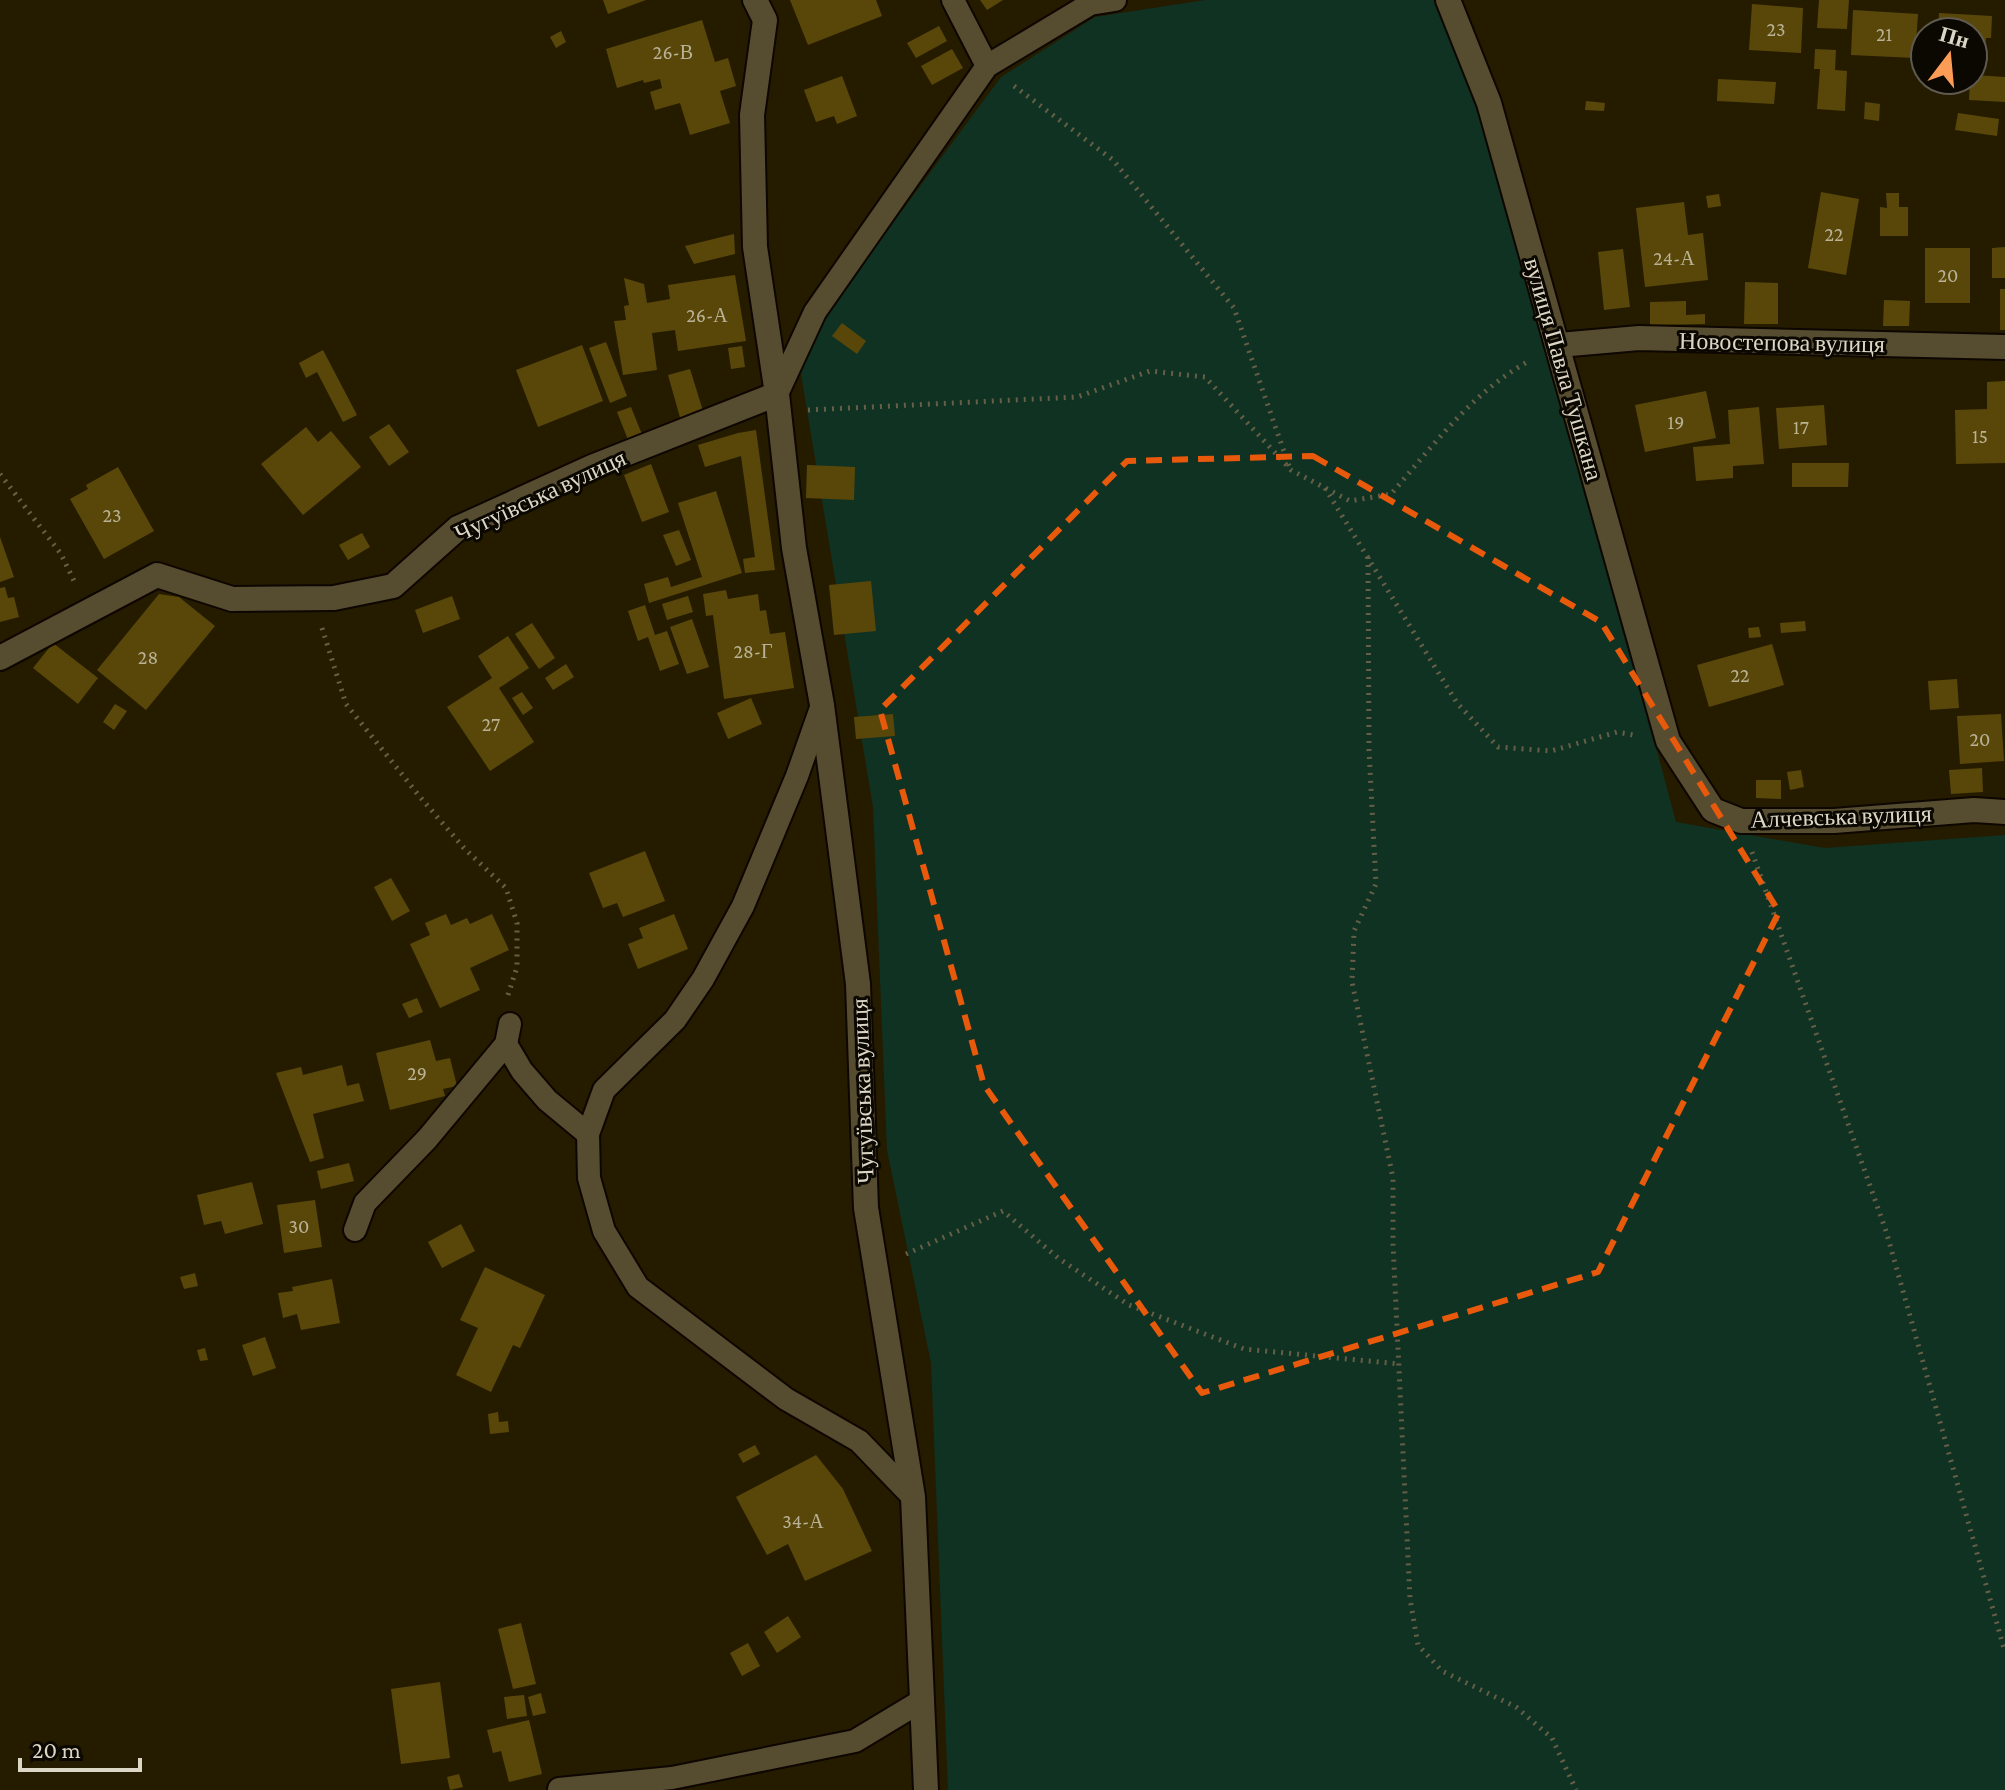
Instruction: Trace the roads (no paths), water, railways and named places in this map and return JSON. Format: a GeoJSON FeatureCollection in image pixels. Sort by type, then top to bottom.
{"type":"FeatureCollection","features":[{"type":"Feature","properties":{"kind":"street","name":"Чугуївська вулиця"},"geometry":{"type":"LineString","coordinates":[[755,0],[765,20],[752,115],[755,247],[778,402],[794,548],[822,705],[858,984],[866,1208],[913,1497],[926,1790]]}},
{"type":"Feature","properties":{"kind":"street","name":"вулиця Павла Тушкана"},"geometry":{"type":"LineString","coordinates":[[1448,0],[1489,103],[1668,741]]}},
{"type":"Feature","properties":{"kind":"street","name":"Новостепова вулиця"},"geometry":{"type":"LineString","coordinates":[[1559,345],[1639,338],[2005,347]]}},
{"type":"Feature","properties":{"kind":"street","name":"Чугуївська вулиця"},"geometry":{"type":"LineString","coordinates":[[0,658],[157,575],[232,599],[324,598],[393,586],[458,528],[592,467],[778,402]]}},
{"type":"Feature","properties":{"kind":"street","name":"Алчевська вулиця"},"geometry":{"type":"LineString","coordinates":[[1668,741],[1713,810],[1741,821],[1834,821],[1974,810],[2005,812]]}},
{"type":"Feature","properties":{"kind":"lane"},"geometry":{"type":"LineString","coordinates":[[953,0],[987,66]]}},
{"type":"Feature","properties":{"kind":"lane"},"geometry":{"type":"LineString","coordinates":[[778,402],[815,312],[987,66],[1090,4],[1115,0]]}},
{"type":"Feature","properties":{"kind":"lane"},"geometry":{"type":"LineString","coordinates":[[822,705],[797,776],[743,906],[703,979],[675,1020],[604,1090],[588,1134],[589,1178],[604,1231],[638,1287],[786,1399],[859,1441],[913,1497]]}},
{"type":"Feature","properties":{"kind":"lane"},"geometry":{"type":"LineString","coordinates":[[355,1230],[365,1203],[427,1139],[508,1034],[522,1071],[547,1100],[588,1134]]}},
{"type":"Feature","properties":{"kind":"lane"},"geometry":{"type":"LineString","coordinates":[[559,1789],[672,1778],[855,1741],[923,1700]]}}]}
